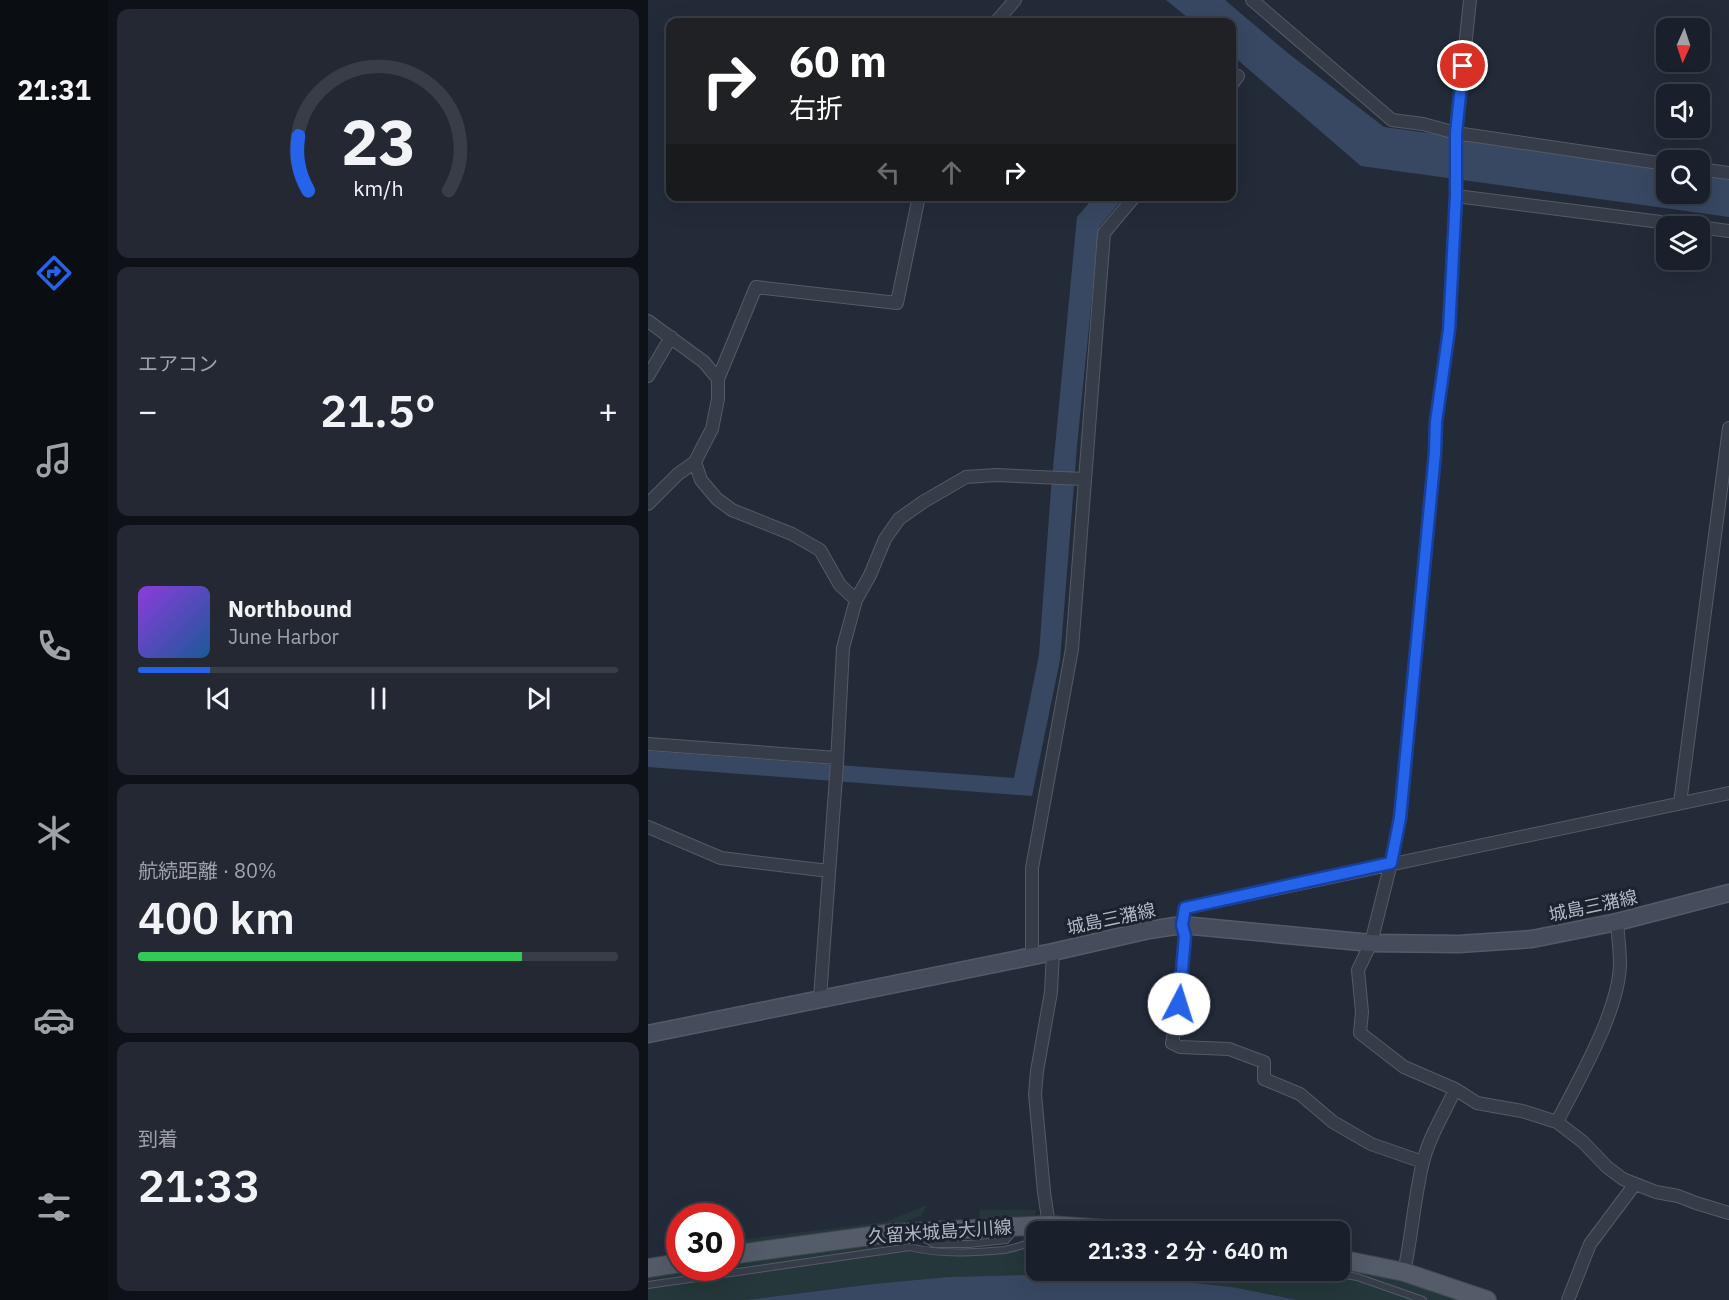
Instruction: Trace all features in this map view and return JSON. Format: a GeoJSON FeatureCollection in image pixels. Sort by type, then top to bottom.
{"type":"FeatureCollection","features":[{"type":"Feature","properties":{"kind":"main road","name":"城島三潴線"},"geometry":{"type":"LineString","coordinates":[[648,1035],[1182,925],[1371,943],[1459,944],[1532,939],[1617,922],[1729,893]]}},
{"type":"Feature","properties":{"kind":"main road","name":"久留米城島大川線"},"geometry":{"type":"LineString","coordinates":[[744,1253],[914,1232],[1026,1226]]}},
{"type":"Feature","properties":{"kind":"main road"},"geometry":{"type":"LineString","coordinates":[[1350,1261],[1404,1272],[1487,1300]]}},
{"type":"Feature","properties":{"kind":"main road"},"geometry":{"type":"LineString","coordinates":[[648,1268],[666,1265]]}},
{"type":"Feature","properties":{"kind":"street"},"geometry":{"type":"LineString","coordinates":[[999,18],[1015,0]]}},
{"type":"Feature","properties":{"kind":"street"},"geometry":{"type":"LineString","coordinates":[[1252,0],[1392,120],[1423,124],[1456,133],[1656,163]]}},
{"type":"Feature","properties":{"kind":"street"},"geometry":{"type":"LineString","coordinates":[[1470,0],[1456,133],[1456,196],[1449,330],[1436,422],[1435,453],[1400,818],[1371,943],[1358,970],[1362,1012],[1360,1033],[1404,1067],[1455,1089],[1477,1103],[1522,1111],[1557,1122],[1583,1142],[1607,1167],[1623,1179],[1656,1192],[1678,1196],[1729,1213]]}},
{"type":"Feature","properties":{"kind":"street"},"geometry":{"type":"LineString","coordinates":[[1710,170],[1729,173]]}},
{"type":"Feature","properties":{"kind":"street"},"geometry":{"type":"LineString","coordinates":[[1456,196],[1656,221]]}},
{"type":"Feature","properties":{"kind":"street"},"geometry":{"type":"LineString","coordinates":[[648,504],[678,474],[695,462],[712,429],[718,399],[718,379],[756,287],[897,303],[918,201]]}},
{"type":"Feature","properties":{"kind":"street"},"geometry":{"type":"LineString","coordinates":[[1032,955],[1032,868],[1072,649],[1104,233],[1131,201]]}},
{"type":"Feature","properties":{"kind":"street"},"geometry":{"type":"LineString","coordinates":[[1710,229],[1729,231]]}},
{"type":"Feature","properties":{"kind":"street"},"geometry":{"type":"LineString","coordinates":[[648,321],[704,362],[718,379]]}},
{"type":"Feature","properties":{"kind":"street"},"geometry":{"type":"LineString","coordinates":[[648,376],[671,337]]}},
{"type":"Feature","properties":{"kind":"street"},"geometry":{"type":"LineString","coordinates":[[1680,803],[1729,428]]}},
{"type":"Feature","properties":{"kind":"street"},"geometry":{"type":"LineString","coordinates":[[695,462],[701,480],[717,499],[732,510],[792,534],[820,550],[840,585],[856,600]]}},
{"type":"Feature","properties":{"kind":"street"},"geometry":{"type":"LineString","coordinates":[[820,998],[836,783],[843,648],[856,600],[870,575],[885,539],[899,519],[966,477],[996,475],[1084,479]]}},
{"type":"Feature","properties":{"kind":"street"},"geometry":{"type":"LineString","coordinates":[[648,744],[837,761]]}},
{"type":"Feature","properties":{"kind":"street"},"geometry":{"type":"LineString","coordinates":[[1423,1162],[1371,1144],[1333,1122],[1300,1094],[1264,1079],[1264,1062],[1229,1049],[1180,1047],[1172,1043],[1179,1004],[1185,936],[1182,925],[1185,908],[1729,793]]}},
{"type":"Feature","properties":{"kind":"street"},"geometry":{"type":"LineString","coordinates":[[648,827],[721,858],[829,871]]}},
{"type":"Feature","properties":{"kind":"street"},"geometry":{"type":"LineString","coordinates":[[1557,1122],[1582,1074],[1612,1007],[1620,965],[1617,922]]}},
{"type":"Feature","properties":{"kind":"street"},"geometry":{"type":"LineString","coordinates":[[1048,1221],[1035,1094],[1051,992],[1053,952]]}},
{"type":"Feature","properties":{"kind":"street"},"geometry":{"type":"LineString","coordinates":[[1404,1272],[1423,1162],[1433,1134],[1442,1120],[1455,1089]]}},
{"type":"Feature","properties":{"kind":"street"},"geometry":{"type":"LineString","coordinates":[[1568,1300],[1590,1244],[1635,1184]]}},
{"type":"Feature","properties":{"kind":"lane"},"geometry":{"type":"LineString","coordinates":[[648,1284],[910,1246],[929,1252],[969,1248],[1006,1240],[1019,1226]]}},
{"type":"Feature","properties":{"kind":"lane"},"geometry":{"type":"LineString","coordinates":[[914,1232],[934,1244],[969,1248],[1007,1250],[1026,1243]]}},
{"type":"Feature","properties":{"kind":"lane"},"geometry":{"type":"LineString","coordinates":[[1350,1276],[1423,1300]]}},
{"type":"Feature","properties":{"kind":"shaded area"},"geometry":{"type":"Polygon","coordinates":[[[927,1205],[921,1216],[887,1228],[744,1247],[744,1239],[885,1222],[927,1205]]]}},
{"type":"Feature","properties":{"kind":"shaded area"},"geometry":{"type":"Polygon","coordinates":[[[980,1210],[1036,1210],[1034,1219],[978,1222],[980,1210]]]}},
{"type":"Feature","properties":{"kind":"shaded area"},"geometry":{"type":"Polygon","coordinates":[[[1026,1234],[1026,1275],[948,1277],[745,1300],[648,1300],[648,1277],[666,1274],[666,1281],[744,1281],[744,1263],[907,1239],[924,1255],[1009,1253],[1026,1234]]]}},
{"type":"Feature","properties":{"kind":"shaded area"},"geometry":{"type":"Polygon","coordinates":[[[1350,1266],[1362,1268],[1464,1300],[1297,1300],[1232,1287],[1175,1281],[1350,1281],[1350,1266]]]}},
{"type":"Feature","properties":{"kind":"water"},"geometry":{"type":"Polygon","coordinates":[[[1166,0],[1225,0],[1289,54],[1384,127],[1656,164],[1656,204],[1710,204],[1710,170],[1729,173],[1729,217],[1361,166],[1236,58],[1236,18],[1188,18],[1166,0]]]}},
{"type":"Feature","properties":{"kind":"water"},"geometry":{"type":"Polygon","coordinates":[[[1091,201],[1121,201],[1099,227],[1077,446],[1060,660],[1032,796],[648,767],[648,751],[1014,778],[1039,655],[1051,489],[1077,217],[1091,201]]]}},
{"type":"Feature","properties":{"kind":"water"},"geometry":{"type":"Polygon","coordinates":[[[1026,1275],[1026,1281],[1175,1281],[1232,1287],[1297,1300],[745,1300],[948,1277],[1026,1275]]]}},
{"type":"Feature","properties":{"kind":"route"},"geometry":{"type":"LineString","coordinates":[[1179,1004],[1185,936],[1182,925],[1185,908],[1391,863],[1400,818],[1435,453],[1436,422],[1449,330],[1456,196],[1456,133],[1463,66]]}}]}
